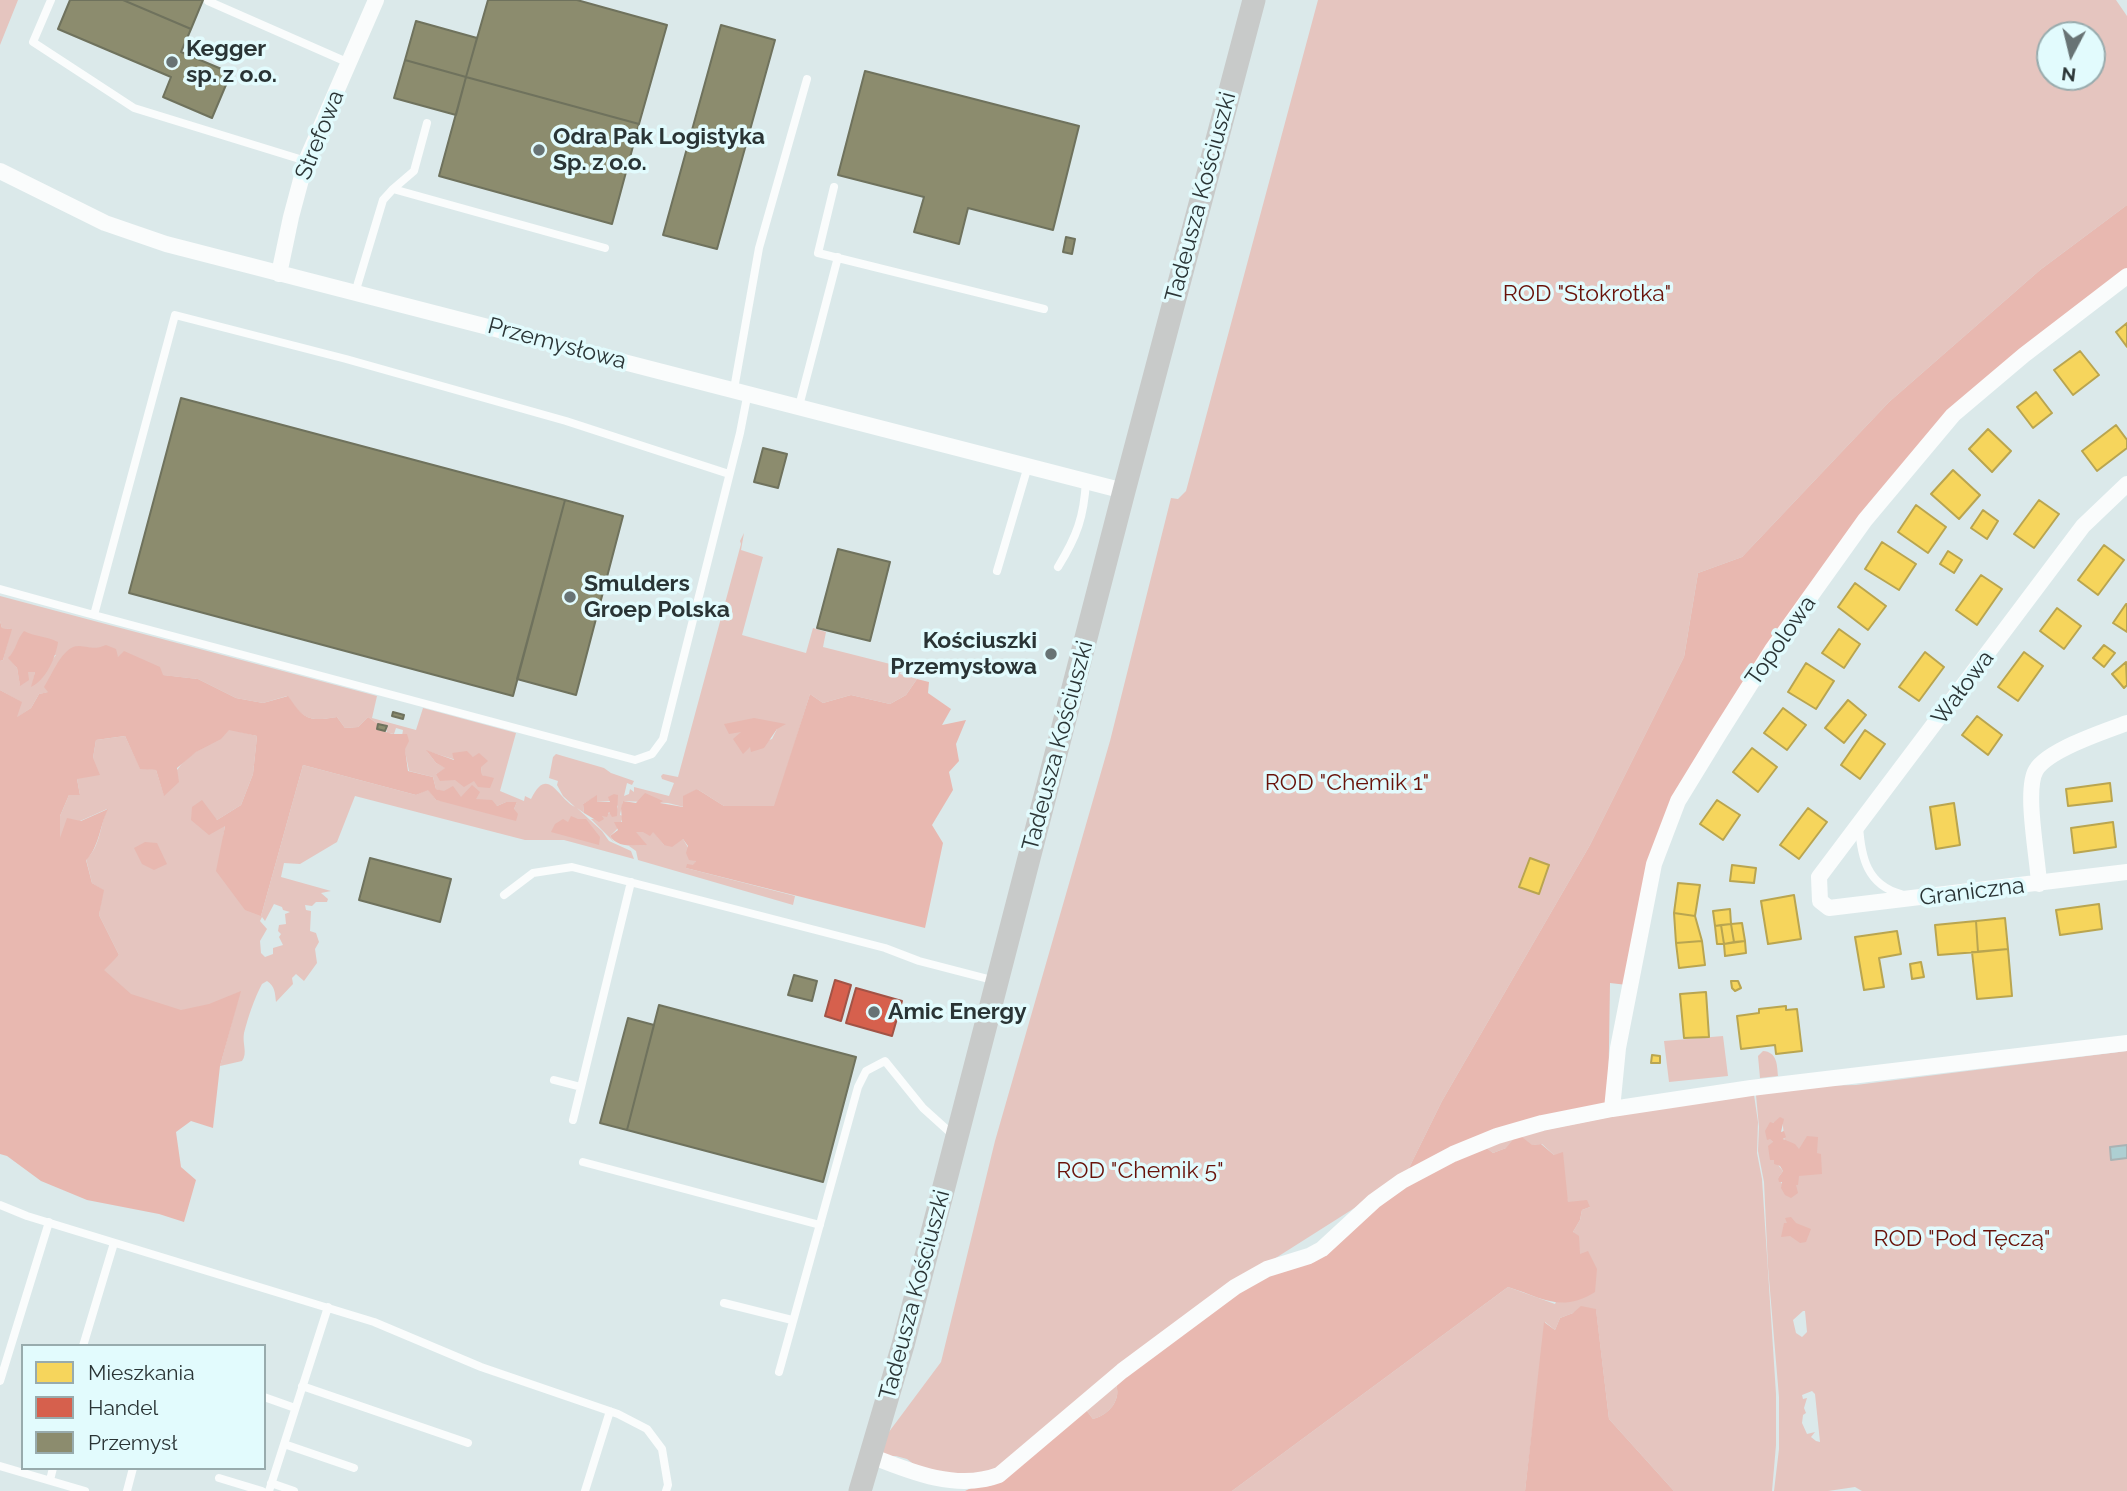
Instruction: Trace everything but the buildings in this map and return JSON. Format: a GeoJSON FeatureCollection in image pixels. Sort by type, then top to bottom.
{"type":"FeatureCollection","features":[{"type":"Feature","properties":{"kind":"main road","name":"Tadeusza Kościuszki"},"geometry":{"type":"LineString","coordinates":[[860,1491],[903,1345],[1254,0]]}},
{"type":"Feature","properties":{"kind":"street","name":"Strefowa"},"geometry":{"type":"LineString","coordinates":[[279,274],[290,217],[306,161],[376,0]]}},
{"type":"Feature","properties":{"kind":"street","name":"Przemysłowa"},"geometry":{"type":"LineString","coordinates":[[0,171],[106,223],[166,244],[1124,491]]}},
{"type":"Feature","properties":{"kind":"street","name":"Topolowa"},"geometry":{"type":"LineString","coordinates":[[1612,1109],[1618,1048],[1654,864],[1678,800],[1772,650],[1866,520],[1953,415],[2024,355],[2127,276]]}},
{"type":"Feature","properties":{"kind":"street","name":"Wałowa"},"geometry":{"type":"LineString","coordinates":[[1820,901],[1819,877],[2084,526],[2127,484]]}},
{"type":"Feature","properties":{"kind":"street"},"geometry":{"type":"LineString","coordinates":[[2039,884],[2031,799],[2036,770],[2048,759],[2078,741],[2127,723]]}},
{"type":"Feature","properties":{"kind":"street","name":"Graniczna"},"geometry":{"type":"LineString","coordinates":[[1820,901],[1829,908],[2127,873]]}},
{"type":"Feature","properties":{"kind":"street"},"geometry":{"type":"LineString","coordinates":[[871,1456],[903,1469],[948,1480],[976,1482],[999,1475],[1091,1396],[1201,1311],[1259,1272],[1322,1249],[1374,1201],[1402,1181],[1453,1154],[1497,1136],[1542,1123],[1612,1109],[1755,1088],[2127,1043]]}},
{"type":"Feature","properties":{"kind":"lane"},"geometry":{"type":"LineString","coordinates":[[51,0],[33,42],[134,108],[306,161]]}},
{"type":"Feature","properties":{"kind":"lane"},"geometry":{"type":"LineString","coordinates":[[208,1],[349,63]]}},
{"type":"Feature","properties":{"kind":"lane"},"geometry":{"type":"LineString","coordinates":[[0,589],[635,760],[652,754],[663,739],[729,474],[759,248],[807,79]]}},
{"type":"Feature","properties":{"kind":"lane"},"geometry":{"type":"LineString","coordinates":[[355,293],[383,200],[414,171],[426,123]]}},
{"type":"Feature","properties":{"kind":"lane"},"geometry":{"type":"LineString","coordinates":[[834,187],[818,253],[1044,309]]}},
{"type":"Feature","properties":{"kind":"lane"},"geometry":{"type":"LineString","coordinates":[[393,189],[605,248]]}},
{"type":"Feature","properties":{"kind":"lane"},"geometry":{"type":"LineString","coordinates":[[799,406],[838,257]]}},
{"type":"Feature","properties":{"kind":"lane"},"geometry":{"type":"LineString","coordinates":[[94,615],[175,315],[346,359],[566,421],[729,474]]}},
{"type":"Feature","properties":{"kind":"lane"},"geometry":{"type":"LineString","coordinates":[[997,571],[1028,466]]}},
{"type":"Feature","properties":{"kind":"lane"},"geometry":{"type":"LineString","coordinates":[[1058,566],[1072,543],[1084,509],[1086,481]]}},
{"type":"Feature","properties":{"kind":"lane"},"geometry":{"type":"LineString","coordinates":[[1859,826],[1862,858],[1871,876],[1895,893],[1915,898]]}},
{"type":"Feature","properties":{"kind":"lane"},"geometry":{"type":"LineString","coordinates":[[504,895],[533,873],[572,867],[885,948],[919,961],[996,981]]}},
{"type":"Feature","properties":{"kind":"lane"},"geometry":{"type":"LineString","coordinates":[[573,1120],[631,882]]}},
{"type":"Feature","properties":{"kind":"lane"},"geometry":{"type":"LineString","coordinates":[[779,1372],[858,1087],[866,1071],[885,1061],[923,1108],[956,1138]]}},
{"type":"Feature","properties":{"kind":"lane"},"geometry":{"type":"LineString","coordinates":[[554,1080],[581,1087]]}},
{"type":"Feature","properties":{"kind":"lane"},"geometry":{"type":"LineString","coordinates":[[583,1161],[821,1225]]}},
{"type":"Feature","properties":{"kind":"lane"},"geometry":{"type":"LineString","coordinates":[[0,1205],[114,1243],[374,1322],[481,1367],[610,1411],[647,1429],[662,1449],[668,1485],[666,1491]]}},
{"type":"Feature","properties":{"kind":"lane"},"geometry":{"type":"LineString","coordinates":[[0,1381],[49,1222]]}},
{"type":"Feature","properties":{"kind":"lane"},"geometry":{"type":"LineString","coordinates":[[84,1344],[114,1243]]}},
{"type":"Feature","properties":{"kind":"lane"},"geometry":{"type":"LineString","coordinates":[[724,1303],[792,1320]]}},
{"type":"Feature","properties":{"kind":"lane"},"geometry":{"type":"LineString","coordinates":[[294,1491],[270,1487],[328,1307]]}},
{"type":"Feature","properties":{"kind":"lane"},"geometry":{"type":"LineString","coordinates":[[302,1386],[468,1443]]}},
{"type":"Feature","properties":{"kind":"lane"},"geometry":{"type":"LineString","coordinates":[[266,1398],[295,1408]]}},
{"type":"Feature","properties":{"kind":"lane"},"geometry":{"type":"LineString","coordinates":[[586,1491],[610,1411]]}},
{"type":"Feature","properties":{"kind":"lane"},"geometry":{"type":"LineString","coordinates":[[284,1444],[354,1468]]}},
{"type":"Feature","properties":{"kind":"lane"},"geometry":{"type":"LineString","coordinates":[[0,1465],[85,1491]]}},
{"type":"Feature","properties":{"kind":"lane"},"geometry":{"type":"LineString","coordinates":[[50,1480],[52,1470]]}},
{"type":"Feature","properties":{"kind":"lane"},"geometry":{"type":"LineString","coordinates":[[127,1491],[132,1470]]}},
{"type":"Feature","properties":{"kind":"lane"},"geometry":{"type":"LineString","coordinates":[[219,1478],[262,1491]]}},
{"type":"Feature","properties":{"kind":"green space"},"geometry":{"type":"Polygon","coordinates":[[[0,0],[18,0],[0,45],[0,0]]]}},
{"type":"Feature","properties":{"kind":"green space"},"geometry":{"type":"Polygon","coordinates":[[[1318,0],[2116,0],[2127,16],[2127,205],[2040,270],[1889,402],[1742,557],[1698,573],[1684,657],[1590,845],[1442,1101],[1405,1176],[1252,1273],[999,1468],[968,1477],[920,1469],[907,1459],[896,1456],[871,1456],[941,1362],[995,1141],[1110,741],[1171,498],[1178,499],[1186,491],[1318,0]]]}},
{"type":"Feature","properties":{"kind":"green space"},"geometry":{"type":"Polygon","coordinates":[[[744,533],[741,550],[763,557],[742,635],[806,653],[813,628],[826,632],[823,647],[902,667],[900,674],[917,679],[906,695],[890,704],[851,695],[823,703],[810,694],[775,806],[724,806],[697,789],[684,807],[668,803],[623,801],[621,822],[610,836],[614,842],[591,819],[616,812],[618,806],[611,801],[597,802],[597,796],[583,804],[584,813],[577,808],[609,841],[631,851],[634,859],[564,840],[525,840],[355,796],[337,842],[300,864],[284,863],[281,877],[331,891],[321,893],[328,899],[327,902],[305,905],[306,910],[311,911],[310,931],[316,933],[319,942],[315,949],[317,963],[304,981],[296,974],[292,978],[293,984],[276,1002],[272,985],[267,981],[262,984],[244,1033],[245,1055],[242,1061],[220,1066],[240,992],[210,1005],[0,1074],[42,1022],[119,955],[99,915],[103,890],[92,883],[86,859],[97,843],[107,809],[80,821],[60,842],[60,816],[69,795],[80,795],[77,779],[93,758],[96,740],[125,736],[140,768],[156,770],[164,795],[185,760],[229,729],[257,736],[253,774],[241,805],[217,820],[192,807],[225,825],[223,838],[261,916],[303,765],[416,795],[428,789],[436,800],[514,809],[517,802],[506,802],[497,806],[436,789],[433,777],[409,771],[403,730],[396,728],[394,734],[387,733],[386,726],[368,717],[358,727],[345,728],[337,717],[308,717],[298,710],[287,696],[263,703],[236,698],[198,679],[162,675],[118,657],[77,646],[49,692],[39,694],[31,708],[16,718],[21,702],[0,690],[0,661],[3,660],[11,629],[2,628],[0,596],[377,696],[372,718],[416,730],[423,708],[516,733],[500,791],[524,801],[525,796],[531,799],[537,789],[548,784],[575,807],[563,796],[557,785],[558,781],[549,778],[556,754],[604,768],[634,781],[632,785],[627,783],[624,796],[629,794],[630,789],[634,792],[634,787],[669,796],[674,783],[662,779],[661,776],[663,774],[678,777],[744,533]],[[15,651],[9,658],[17,668],[20,685],[28,672],[35,672],[32,686],[56,655],[15,651]],[[777,729],[743,731],[750,746],[772,739],[777,729]],[[427,751],[436,763],[446,768],[436,774],[451,778],[493,779],[482,775],[481,767],[473,757],[452,753],[456,760],[427,751]],[[274,904],[265,921],[262,917],[260,921],[267,929],[260,941],[261,953],[265,957],[273,954],[273,948],[283,945],[279,937],[279,925],[286,924],[285,914],[290,912],[274,904]]]}},
{"type":"Feature","properties":{"kind":"green space"},"geometry":{"type":"Polygon","coordinates":[[[653,831],[664,845],[683,839],[696,861],[694,865],[686,868],[795,896],[793,905],[638,860],[636,851],[629,846],[646,845],[635,832],[653,831]]]}},
{"type":"Feature","properties":{"kind":"green space"},"geometry":{"type":"Polygon","coordinates":[[[1723,1036],[1728,1076],[1669,1082],[1664,1041],[1723,1036]]]}},
{"type":"Feature","properties":{"kind":"green space"},"geometry":{"type":"Polygon","coordinates":[[[1763,1051],[1774,1056],[1778,1076],[1760,1078],[1758,1056],[1763,1051]]]}},
{"type":"Feature","properties":{"kind":"green space","name":"ROD \"Pod Tęczą\""},"geometry":{"type":"Polygon","coordinates":[[[2127,1051],[2127,1491],[1862,1491],[1855,1487],[1828,1491],[1774,1491],[1779,1449],[1779,1397],[1764,1182],[1758,1151],[1756,1095],[1818,1086],[1856,1085],[2127,1051]],[[1782,1118],[1773,1123],[1767,1135],[1773,1142],[1774,1160],[1783,1171],[1778,1178],[1791,1197],[1782,1118]],[[1805,1311],[1793,1320],[1796,1333],[1802,1337],[1807,1332],[1805,1311]],[[1812,1391],[1802,1395],[1803,1399],[1807,1398],[1802,1423],[1807,1434],[1815,1432],[1811,1437],[1820,1442],[1815,1394],[1812,1391]]]}},
{"type":"Feature","properties":{"kind":"green space"},"geometry":{"type":"Polygon","coordinates":[[[1754,1095],[1776,1394],[1776,1445],[1772,1491],[1674,1491],[1609,1419],[1596,1310],[1560,1318],[1555,1330],[1545,1322],[1525,1491],[1232,1491],[1508,1287],[1555,1304],[1579,1255],[1573,1232],[1582,1210],[1590,1207],[1568,1202],[1554,1155],[1542,1144],[1506,1148],[1493,1153],[1483,1145],[1491,1141],[1620,1115],[1754,1095]]]}},
{"type":"Feature","properties":{"kind":"green space"},"geometry":{"type":"Polygon","coordinates":[[[1115,1382],[1116,1400],[1109,1410],[1093,1419],[1084,1407],[1115,1382]]]}},
{"type":"Feature","properties":{"kind":"shaded area"},"geometry":{"type":"Polygon","coordinates":[[[2127,205],[2127,276],[1953,415],[1865,520],[1668,826],[1636,986],[1610,983],[1608,1108],[1542,1123],[1405,1176],[1442,1101],[1590,845],[1684,657],[1698,573],[1742,557],[1889,402],[2040,270],[2127,205]]]}},
{"type":"Feature","properties":{"kind":"shaded area"},"geometry":{"type":"Polygon","coordinates":[[[0,621],[2,628],[12,629],[3,660],[0,661],[0,621]]]}},
{"type":"Feature","properties":{"kind":"shaded area"},"geometry":{"type":"Polygon","coordinates":[[[24,631],[58,642],[49,668],[31,687],[35,672],[28,672],[29,680],[20,686],[17,668],[8,658],[24,631]]]}},
{"type":"Feature","properties":{"kind":"shaded area"},"geometry":{"type":"Polygon","coordinates":[[[106,645],[116,649],[118,657],[124,651],[160,667],[163,675],[198,679],[236,698],[263,703],[288,696],[298,710],[308,717],[337,717],[345,728],[358,727],[368,717],[378,724],[377,729],[392,734],[407,734],[409,741],[405,749],[408,771],[433,777],[436,789],[444,791],[453,786],[461,797],[472,785],[480,792],[476,799],[492,800],[497,806],[506,802],[517,802],[514,809],[518,814],[516,821],[436,800],[428,790],[416,795],[303,765],[261,916],[245,910],[216,871],[225,826],[209,835],[191,820],[192,807],[202,800],[217,820],[241,805],[253,774],[257,736],[229,730],[221,739],[196,752],[177,768],[179,782],[164,796],[156,770],[140,769],[125,736],[96,740],[93,758],[100,775],[77,779],[80,795],[69,795],[60,816],[60,838],[67,818],[81,821],[108,809],[97,843],[86,860],[92,883],[104,890],[99,915],[119,955],[104,970],[131,994],[181,1010],[209,1004],[241,991],[220,1066],[213,1128],[191,1121],[176,1132],[181,1167],[196,1180],[184,1222],[159,1214],[87,1200],[41,1181],[7,1156],[0,1154],[0,690],[22,702],[17,717],[31,708],[39,694],[48,692],[44,687],[68,650],[79,646],[95,648],[106,645]]]}},
{"type":"Feature","properties":{"kind":"shaded area"},"geometry":{"type":"Polygon","coordinates":[[[917,679],[929,682],[928,693],[951,709],[942,725],[966,720],[956,744],[959,761],[949,772],[953,790],[932,825],[943,843],[925,928],[686,868],[687,864],[693,865],[696,861],[689,860],[686,853],[688,846],[683,839],[672,847],[664,845],[653,832],[650,836],[636,832],[647,845],[632,846],[617,843],[610,836],[618,830],[614,822],[622,822],[623,801],[636,803],[645,793],[663,801],[660,803],[683,807],[683,796],[697,789],[724,806],[774,806],[810,694],[823,703],[851,695],[890,704],[906,695],[917,679]]]}},
{"type":"Feature","properties":{"kind":"shaded area"},"geometry":{"type":"Polygon","coordinates":[[[754,718],[786,724],[777,729],[764,748],[751,752],[750,747],[743,754],[733,739],[741,732],[729,734],[724,724],[754,718]]]}},
{"type":"Feature","properties":{"kind":"shaded area"},"geometry":{"type":"Polygon","coordinates":[[[426,750],[454,760],[452,753],[467,751],[473,757],[479,753],[488,761],[481,767],[482,775],[494,778],[490,788],[478,787],[474,781],[464,787],[455,780],[440,781],[436,774],[445,768],[436,763],[426,750]]]}},
{"type":"Feature","properties":{"kind":"shaded area"},"geometry":{"type":"Polygon","coordinates":[[[597,795],[597,802],[610,802],[608,797],[618,795],[617,816],[612,817],[609,812],[607,817],[602,816],[604,819],[599,822],[584,813],[583,804],[597,795]]]}},
{"type":"Feature","properties":{"kind":"shaded area"},"geometry":{"type":"Polygon","coordinates":[[[571,816],[586,819],[600,837],[599,845],[551,832],[555,824],[563,819],[568,822],[571,816]]]}},
{"type":"Feature","properties":{"kind":"shaded area"},"geometry":{"type":"Polygon","coordinates":[[[145,842],[157,843],[167,864],[154,870],[142,864],[134,848],[145,842]]]}},
{"type":"Feature","properties":{"kind":"shaded area"},"geometry":{"type":"Polygon","coordinates":[[[1780,1117],[1784,1119],[1781,1132],[1784,1131],[1786,1137],[1783,1139],[1795,1144],[1799,1149],[1807,1136],[1818,1137],[1817,1153],[1821,1154],[1822,1174],[1799,1176],[1796,1185],[1798,1193],[1791,1198],[1785,1195],[1781,1188],[1782,1182],[1779,1182],[1778,1178],[1783,1171],[1780,1166],[1774,1164],[1774,1160],[1770,1160],[1768,1146],[1773,1142],[1767,1140],[1765,1131],[1770,1122],[1773,1123],[1780,1117]]]}},
{"type":"Feature","properties":{"kind":"shaded area"},"geometry":{"type":"Polygon","coordinates":[[[1518,1134],[1532,1145],[1541,1144],[1554,1155],[1563,1152],[1568,1202],[1587,1200],[1590,1207],[1582,1210],[1573,1232],[1579,1236],[1580,1254],[1588,1251],[1597,1269],[1595,1292],[1572,1302],[1562,1303],[1508,1287],[1232,1491],[965,1491],[990,1486],[1003,1480],[1084,1407],[1093,1419],[1104,1414],[1116,1400],[1115,1382],[1207,1312],[1276,1271],[1382,1200],[1471,1152],[1478,1152],[1483,1145],[1493,1153],[1506,1148],[1518,1134]]]}},
{"type":"Feature","properties":{"kind":"shaded area"},"geometry":{"type":"Polygon","coordinates":[[[1791,1217],[1796,1223],[1811,1229],[1806,1242],[1800,1243],[1790,1236],[1781,1237],[1784,1223],[1787,1223],[1785,1218],[1791,1217]]]}},
{"type":"Feature","properties":{"kind":"shaded area"},"geometry":{"type":"Polygon","coordinates":[[[1581,1306],[1596,1309],[1609,1419],[1674,1491],[1525,1491],[1544,1322],[1555,1330],[1560,1318],[1573,1313],[1581,1306]]]}},
{"type":"Feature","properties":{"kind":"place","name":"Kegger sp. z o.o."},"geometry":{"type":"Point","coordinates":[172,62]}},
{"type":"Feature","properties":{"kind":"place","name":"Odra Pak Logistyka Sp. z o.o."},"geometry":{"type":"Point","coordinates":[539,150]}},
{"type":"Feature","properties":{"kind":"place","name":"Smulders Groep Polska"},"geometry":{"type":"Point","coordinates":[570,597]}},
{"type":"Feature","properties":{"kind":"place","name":"Kościuszki Przemysłowa"},"geometry":{"type":"Point","coordinates":[1051,654]}},
{"type":"Feature","properties":{"kind":"place","name":"Amic Energy"},"geometry":{"type":"Point","coordinates":[874,1012]}},
{"type":"Feature","properties":{"kind":"park label","name":"ROD \"Stokrotka\""},"geometry":{"type":"Point","coordinates":[1587,294]}},
{"type":"Feature","properties":{"kind":"park label","name":"ROD \"Chemik 1\""},"geometry":{"type":"Point","coordinates":[1347,783]}},
{"type":"Feature","properties":{"kind":"park label","name":"ROD \"Chemik 5\""},"geometry":{"type":"Point","coordinates":[1140,1171]}}]}
